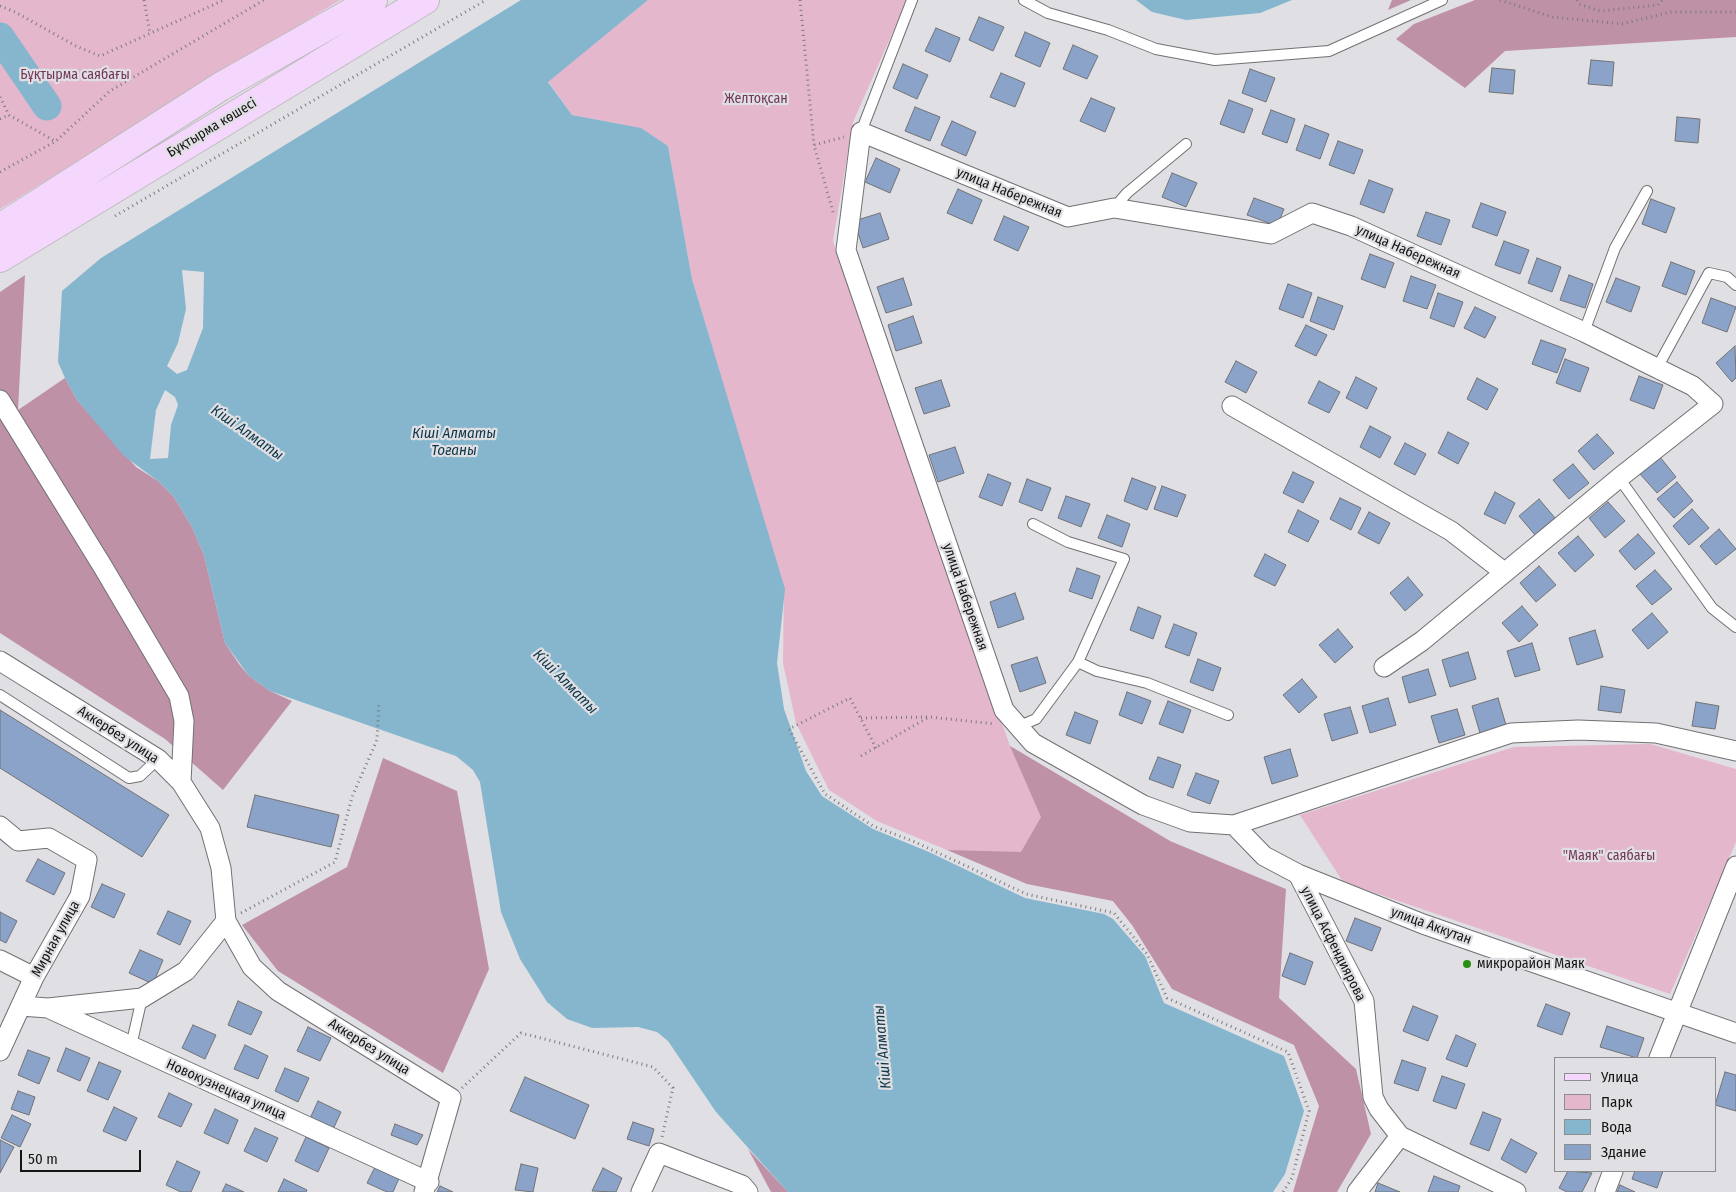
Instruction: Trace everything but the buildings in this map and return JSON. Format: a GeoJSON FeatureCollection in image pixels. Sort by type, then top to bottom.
{"type":"FeatureCollection","features":[{"type":"Feature","properties":{"kind":"main road"},"geometry":{"type":"LineString","coordinates":[[0,228],[220,87],[373,0]]}},
{"type":"Feature","properties":{"kind":"main road","name":"Бұқтырма көшесі"},"geometry":{"type":"LineString","coordinates":[[0,258],[425,0]]}},
{"type":"Feature","properties":{"kind":"street","name":"улица Набережная"},"geometry":{"type":"LineString","coordinates":[[1234,825],[1190,822],[1143,805],[1033,743],[1004,710],[846,250],[861,132],[1068,217],[1114,208],[1271,234],[1312,213],[1351,226],[1584,332],[1693,386],[1713,404],[1619,478],[1422,641],[1384,666]]}},
{"type":"Feature","properties":{"kind":"street"},"geometry":{"type":"LineString","coordinates":[[0,400],[103,567],[179,696],[184,722],[181,782]]}},
{"type":"Feature","properties":{"kind":"street"},"geometry":{"type":"LineString","coordinates":[[1232,406],[1450,530],[1504,572]]}},
{"type":"Feature","properties":{"kind":"street","name":"Аккербез улица"},"geometry":{"type":"LineString","coordinates":[[0,661],[158,759],[181,782],[210,828],[222,868],[226,921],[252,967],[278,991],[451,1098]]}},
{"type":"Feature","properties":{"kind":"street"},"geometry":{"type":"LineString","coordinates":[[1234,825],[1511,732],[1578,730],[1656,733],[1736,751]]}},
{"type":"Feature","properties":{"kind":"street","name":"улица Асфендиярова"},"geometry":{"type":"LineString","coordinates":[[1234,825],[1264,856],[1298,874],[1364,1001],[1373,1097],[1379,1109],[1400,1136]]}},
{"type":"Feature","properties":{"kind":"street","name":"Мирная улица"},"geometry":{"type":"LineString","coordinates":[[0,826],[18,841],[49,838],[87,860],[80,896],[34,977],[0,1051]]}},
{"type":"Feature","properties":{"kind":"street"},"geometry":{"type":"LineString","coordinates":[[1659,1057],[1735,872]]}},
{"type":"Feature","properties":{"kind":"street","name":"улица Аккутан"},"geometry":{"type":"LineString","coordinates":[[1298,874],[1424,924],[1736,1033]]}},
{"type":"Feature","properties":{"kind":"street"},"geometry":{"type":"LineString","coordinates":[[48,1008],[142,998],[186,972],[226,921]]}},
{"type":"Feature","properties":{"kind":"street"},"geometry":{"type":"LineString","coordinates":[[0,960],[34,977]]}},
{"type":"Feature","properties":{"kind":"street","name":"Новокузнецкая улица"},"geometry":{"type":"LineString","coordinates":[[21,1006],[48,1008],[427,1187]]}},
{"type":"Feature","properties":{"kind":"street"},"geometry":{"type":"LineString","coordinates":[[427,1187],[451,1098]]}},
{"type":"Feature","properties":{"kind":"street"},"geometry":{"type":"LineString","coordinates":[[1356,1192],[1400,1136],[1516,1192]]}},
{"type":"Feature","properties":{"kind":"street"},"geometry":{"type":"LineString","coordinates":[[641,1192],[659,1153],[742,1185],[748,1192]]}},
{"type":"Feature","properties":{"kind":"street"},"geometry":{"type":"LineString","coordinates":[[1605,1192],[1613,1172]]}},
{"type":"Feature","properties":{"kind":"lane"},"geometry":{"type":"LineString","coordinates":[[861,132],[912,0]]}},
{"type":"Feature","properties":{"kind":"lane"},"geometry":{"type":"LineString","coordinates":[[1024,0],[1048,13],[1108,30],[1156,49],[1215,60],[1329,51],[1442,0]]}},
{"type":"Feature","properties":{"kind":"lane"},"geometry":{"type":"LineString","coordinates":[[1114,208],[1128,193],[1186,144]]}},
{"type":"Feature","properties":{"kind":"lane"},"geometry":{"type":"LineString","coordinates":[[1584,332],[1615,248],[1647,191]]}},
{"type":"Feature","properties":{"kind":"lane"},"geometry":{"type":"LineString","coordinates":[[1657,368],[1709,273],[1726,277],[1736,284]]}},
{"type":"Feature","properties":{"kind":"lane"},"geometry":{"type":"LineString","coordinates":[[1619,478],[1712,608],[1736,627]]}},
{"type":"Feature","properties":{"kind":"lane"},"geometry":{"type":"LineString","coordinates":[[1017,727],[1036,718],[1078,662],[1124,559],[1068,542],[1033,524]]}},
{"type":"Feature","properties":{"kind":"lane"},"geometry":{"type":"LineString","coordinates":[[1078,662],[1097,671],[1147,683],[1228,715]]}},
{"type":"Feature","properties":{"kind":"lane"},"geometry":{"type":"LineString","coordinates":[[0,695],[130,778],[140,776],[158,759]]}},
{"type":"Feature","properties":{"kind":"lane"},"geometry":{"type":"LineString","coordinates":[[131,1046],[142,998]]}},
{"type":"Feature","properties":{"kind":"path"},"geometry":{"type":"LineString","coordinates":[[144,0],[150,34]]}},
{"type":"Feature","properties":{"kind":"path"},"geometry":{"type":"LineString","coordinates":[[0,6],[15,12],[76,46],[100,56],[224,0]]}},
{"type":"Feature","properties":{"kind":"path"},"geometry":{"type":"LineString","coordinates":[[0,172],[56,141],[110,91],[264,0]]}},
{"type":"Feature","properties":{"kind":"path"},"geometry":{"type":"LineString","coordinates":[[111,218],[486,0]]}},
{"type":"Feature","properties":{"kind":"path"},"geometry":{"type":"LineString","coordinates":[[800,0],[814,145],[835,216]]}},
{"type":"Feature","properties":{"kind":"path"},"geometry":{"type":"LineString","coordinates":[[1500,0],[1552,17],[1622,24],[1670,12],[1736,12]]}},
{"type":"Feature","properties":{"kind":"path"},"geometry":{"type":"LineString","coordinates":[[1577,0],[1579,4],[1600,11],[1658,5],[1662,0]]}},
{"type":"Feature","properties":{"kind":"path"},"geometry":{"type":"LineString","coordinates":[[0,97],[9,115],[56,141]]}},
{"type":"Feature","properties":{"kind":"path"},"geometry":{"type":"LineString","coordinates":[[0,120],[9,115]]}},
{"type":"Feature","properties":{"kind":"path"},"geometry":{"type":"LineString","coordinates":[[814,145],[861,132]]}},
{"type":"Feature","properties":{"kind":"path"},"geometry":{"type":"LineString","coordinates":[[876,748],[850,698],[789,729],[825,794],[873,826],[916,842],[1026,894],[1114,913],[1147,954],[1167,998],[1288,1052],[1308,1111],[1292,1178],[1283,1192]]}},
{"type":"Feature","properties":{"kind":"path"},"geometry":{"type":"LineString","coordinates":[[226,921],[336,862],[352,797],[377,740],[379,703]]}},
{"type":"Feature","properties":{"kind":"path"},"geometry":{"type":"LineString","coordinates":[[861,756],[930,717]]}},
{"type":"Feature","properties":{"kind":"path"},"geometry":{"type":"LineString","coordinates":[[861,718],[930,717],[1017,727]]}},
{"type":"Feature","properties":{"kind":"path"},"geometry":{"type":"LineString","coordinates":[[451,1098],[521,1033],[643,1064],[652,1067],[673,1088],[659,1153]]}},
{"type":"Feature","properties":{"kind":"green space","name":"Бұқтырма саябағы"},"geometry":{"type":"Polygon","coordinates":[[[0,0],[340,0],[0,209],[0,0]]]}},
{"type":"Feature","properties":{"kind":"green space","name":"Желтоқсан"},"geometry":{"type":"Polygon","coordinates":[[[648,0],[907,0],[853,122],[833,241],[1010,746],[1170,841],[1132,925],[1113,901],[947,850],[877,821],[829,790],[796,723],[783,663],[784,589],[692,279],[668,146],[640,128],[572,115],[548,81],[648,0]]]}},
{"type":"Feature","properties":{"kind":"green space","name":"\"Маяк\" саябағы"},"geometry":{"type":"Polygon","coordinates":[[[1650,744],[1736,769],[1736,842],[1670,994],[1343,882],[1300,815],[1514,747],[1650,744]]]}},
{"type":"Feature","properties":{"kind":"shaded area"},"geometry":{"type":"Polygon","coordinates":[[[1392,0],[1411,0],[1388,10],[1392,0]]]}},
{"type":"Feature","properties":{"kind":"shaded area"},"geometry":{"type":"Polygon","coordinates":[[[1475,0],[1736,0],[1736,37],[1505,51],[1465,88],[1396,39],[1414,24],[1475,0]]]}},
{"type":"Feature","properties":{"kind":"shaded area"},"geometry":{"type":"Polygon","coordinates":[[[25,275],[18,410],[65,378],[77,400],[136,467],[158,481],[174,497],[192,527],[204,555],[225,643],[239,664],[249,676],[270,691],[292,701],[223,790],[165,739],[0,633],[0,402],[17,409],[0,390],[0,292],[25,275]]]}},
{"type":"Feature","properties":{"kind":"shaded area"},"geometry":{"type":"Polygon","coordinates":[[[1010,746],[1170,841],[1286,889],[1279,998],[1356,1069],[1371,1134],[1337,1192],[1293,1192],[1319,1106],[1294,1045],[1172,989],[1132,925],[1113,901],[1027,884],[947,850],[1021,852],[1041,817],[1010,746]]]}},
{"type":"Feature","properties":{"kind":"shaded area"},"geometry":{"type":"Polygon","coordinates":[[[383,758],[457,791],[489,969],[443,1073],[278,971],[242,925],[347,867],[383,758]]]}},
{"type":"Feature","properties":{"kind":"shaded area"},"geometry":{"type":"Polygon","coordinates":[[[748,1149],[788,1192],[771,1192],[748,1149]]]}},
{"type":"Feature","properties":{"kind":"water","name":"Кіші Алматы Тоғаны"},"geometry":{"type":"Polygon","coordinates":[[[521,0],[648,0],[548,82],[572,115],[641,128],[668,146],[692,279],[785,589],[777,663],[784,709],[806,771],[822,796],[873,829],[929,852],[1025,898],[1104,914],[1113,919],[1145,956],[1164,1003],[1284,1056],[1304,1111],[1285,1174],[1273,1192],[788,1192],[716,1112],[668,1041],[657,1032],[638,1027],[592,1028],[567,1019],[547,1002],[520,959],[501,912],[480,782],[473,770],[456,756],[270,691],[249,676],[225,643],[204,555],[192,527],[174,497],[158,481],[124,456],[77,400],[58,362],[62,291],[101,258],[521,0]],[[182,270],[186,309],[178,343],[167,366],[177,374],[187,370],[203,328],[204,272],[182,270]],[[165,390],[156,410],[150,459],[168,458],[171,425],[178,405],[175,397],[165,390]]]}},
{"type":"Feature","properties":{"kind":"water"},"geometry":{"type":"Polygon","coordinates":[[[1136,0],[1292,0],[1260,13],[1186,20],[1152,12],[1136,0]]]}},
{"type":"Feature","properties":{"kind":"waterway","name":"Кіші Алматы"},"geometry":{"type":"LineString","coordinates":[[0,37],[47,106]]}},
{"type":"Feature","properties":{"kind":"place","name":"микрорайон Маяк"},"geometry":{"type":"Point","coordinates":[1467,964]}}]}
